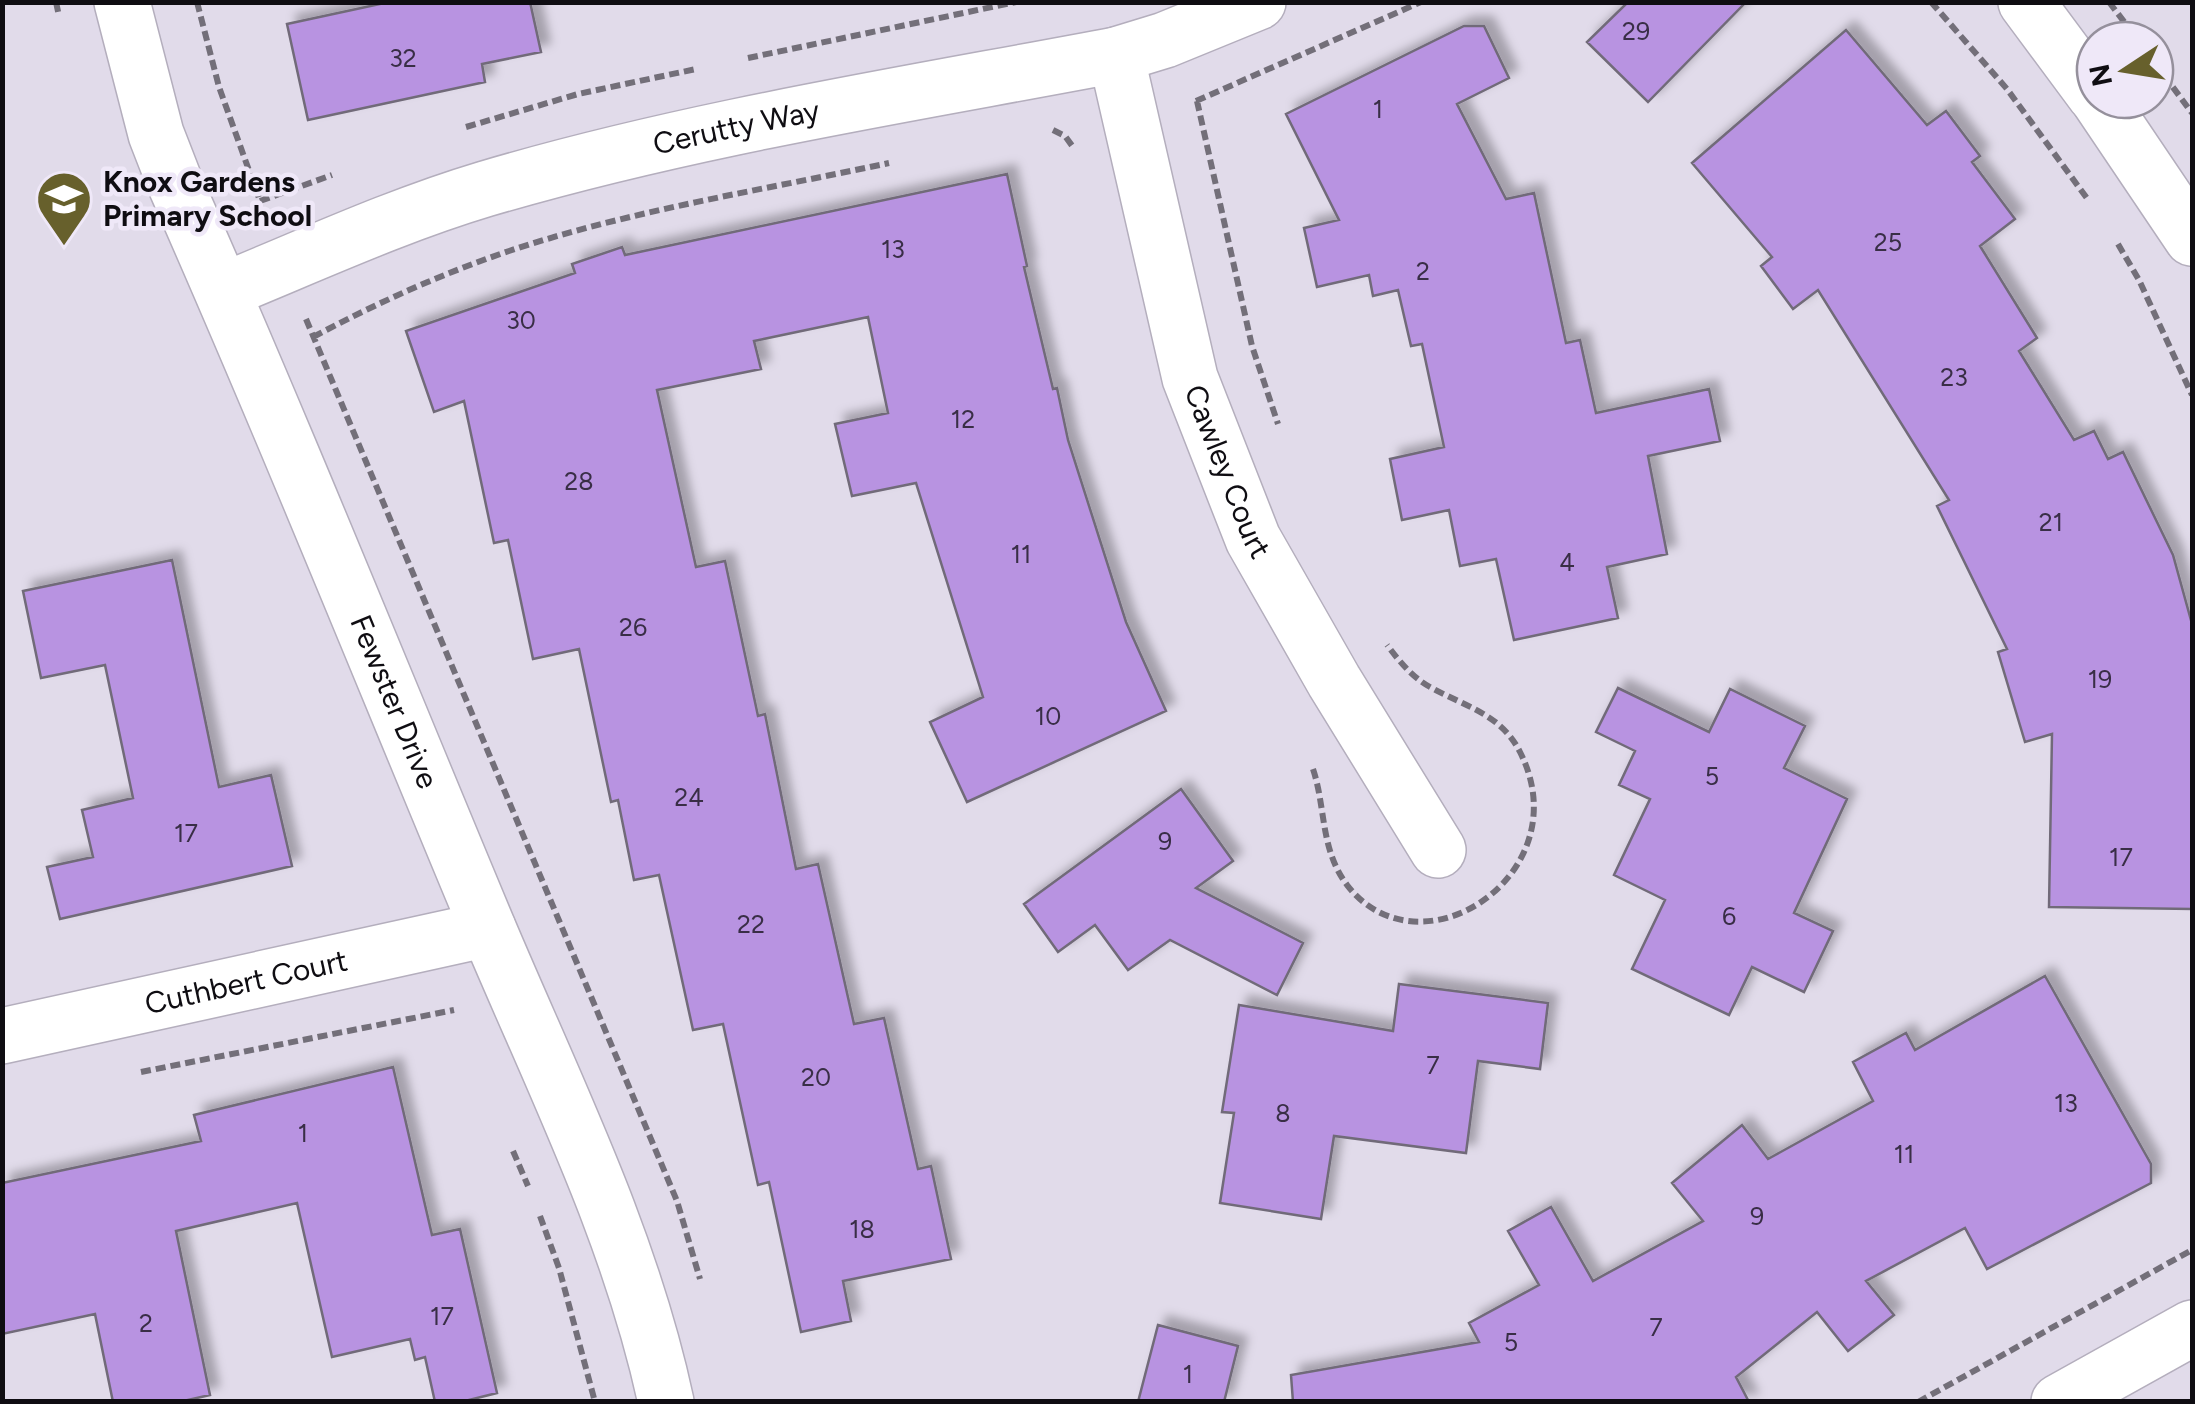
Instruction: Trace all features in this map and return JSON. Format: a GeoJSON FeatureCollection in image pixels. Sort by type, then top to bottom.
{"type":"FeatureCollection","features":[{"type":"Feature","properties":{"kind":"street","name":"Fewster Drive"},"geometry":{"type":"LineString","coordinates":[[122,2],[156,134],[488,928],[598,1178],[646,1322],[666,1402]]}},
{"type":"Feature","properties":{"kind":"street","name":"Cerutty Way"},"geometry":{"type":"LineString","coordinates":[[222,291],[420,212],[550,171],[714,132],[1116,56],[1258,2]]}},
{"type":"Feature","properties":{"kind":"street"},"geometry":{"type":"LineString","coordinates":[[2026,2],[2075,68]]}},
{"type":"Feature","properties":{"kind":"street","name":"Cawley Court"},"geometry":{"type":"LineString","coordinates":[[1116,56],[1190,378],[1253,538],[1334,681],[1438,850]]}},
{"type":"Feature","properties":{"kind":"street"},"geometry":{"type":"LineString","coordinates":[[2112,120],[2192,238]]}},
{"type":"Feature","properties":{"kind":"street","name":"Cuthbert Court"},"geometry":{"type":"LineString","coordinates":[[2,1036],[488,928]]}},
{"type":"Feature","properties":{"kind":"street"},"geometry":{"type":"LineString","coordinates":[[2059,1402],[2192,1328]]}},
{"type":"Feature","properties":{"kind":"path"},"geometry":{"type":"LineString","coordinates":[[196,2],[224,105],[267,219]]}},
{"type":"Feature","properties":{"kind":"path"},"geometry":{"type":"LineString","coordinates":[[1182,108],[1420,2]]}},
{"type":"Feature","properties":{"kind":"path"},"geometry":{"type":"LineString","coordinates":[[1931,2],[2007,89],[2096,211]]}},
{"type":"Feature","properties":{"kind":"path"},"geometry":{"type":"LineString","coordinates":[[2175,90],[2192,113]]}},
{"type":"Feature","properties":{"kind":"path"},"geometry":{"type":"LineString","coordinates":[[1051,129],[1065,136],[1074,149],[1090,142]]}},
{"type":"Feature","properties":{"kind":"path"},"geometry":{"type":"LineString","coordinates":[[313,337],[409,289],[510,251],[647,215],[899,160]]}},
{"type":"Feature","properties":{"kind":"path"},"geometry":{"type":"LineString","coordinates":[[2115,240],[2139,280],[2192,395]]}},
{"type":"Feature","properties":{"kind":"path"},"geometry":{"type":"LineString","coordinates":[[304,315],[671,1186],[701,1282]]}},
{"type":"Feature","properties":{"kind":"path"},"geometry":{"type":"LineString","coordinates":[[450,999],[462,1028]]}},
{"type":"Feature","properties":{"kind":"path"},"geometry":{"type":"LineString","coordinates":[[134,1073],[454,1010]]}},
{"type":"Feature","properties":{"kind":"path"},"geometry":{"type":"LineString","coordinates":[[512,1149],[559,1268],[595,1402]]}},
{"type":"Feature","properties":{"kind":"path"},"geometry":{"type":"LineString","coordinates":[[1918,1402],[2192,1250]]}},
{"type":"Feature","properties":{"kind":"building"},"geometry":{"type":"Polygon","coordinates":[[[389,2],[530,2],[541,52],[482,64],[485,82],[308,120],[287,24],[389,2]]]}},
{"type":"Feature","properties":{"kind":"building"},"geometry":{"type":"Polygon","coordinates":[[[1628,2],[1746,2],[1648,102],[1587,42],[1628,2]]]}},
{"type":"Feature","properties":{"kind":"building"},"geometry":{"type":"Polygon","coordinates":[[[1464,26],[1484,26],[1509,78],[1457,104],[1506,199],[1534,193],[1566,343],[1580,340],[1596,413],[1709,389],[1720,441],[1648,456],[1667,554],[1607,567],[1618,618],[1514,640],[1496,559],[1460,566],[1449,510],[1402,520],[1390,459],[1444,447],[1422,344],[1411,346],[1398,290],[1373,296],[1369,275],[1317,287],[1304,228],[1339,220],[1286,114],[1464,26]]]}},
{"type":"Feature","properties":{"kind":"building"},"geometry":{"type":"Polygon","coordinates":[[[1846,30],[1927,125],[1946,111],[1980,156],[1972,162],[2015,219],[1980,246],[2037,338],[2019,351],[2074,440],[2094,431],[2108,459],[2123,452],[2173,555],[2192,624],[2192,909],[2049,907],[2052,734],[2025,742],[1998,652],[2007,649],[1937,506],[1949,500],[1818,290],[1793,309],[1761,266],[1772,257],[1692,163],[1846,30]]]}},
{"type":"Feature","properties":{"kind":"building"},"geometry":{"type":"Polygon","coordinates":[[[1007,174],[1027,266],[1024,267],[1068,440],[1126,622],[1166,711],[967,802],[930,722],[983,697],[916,483],[852,496],[835,424],[888,413],[868,317],[754,341],[761,369],[657,390],[696,567],[725,561],[758,716],[765,714],[796,869],[818,864],[854,1024],[884,1018],[918,1169],[931,1166],[951,1259],[843,1281],[851,1321],[801,1332],[769,1182],[758,1185],[723,1024],[693,1030],[659,875],[634,880],[618,800],[611,802],[579,649],[533,659],[508,540],[494,543],[464,401],[434,412],[406,331],[575,273],[572,264],[622,247],[625,255],[1007,174]]]}},
{"type":"Feature","properties":{"kind":"building"},"geometry":{"type":"Polygon","coordinates":[[[172,560],[219,787],[271,775],[292,866],[60,919],[47,867],[93,857],[82,810],[133,798],[105,665],[41,678],[23,591],[172,560]]]}},
{"type":"Feature","properties":{"kind":"building"},"geometry":{"type":"Polygon","coordinates":[[[1618,688],[1709,732],[1730,689],[1805,726],[1784,768],[1847,799],[1794,913],[1833,931],[1804,992],[1752,967],[1729,1015],[1632,969],[1665,900],[1614,875],[1650,799],[1619,785],[1635,751],[1596,732],[1618,688]]]}},
{"type":"Feature","properties":{"kind":"building"},"geometry":{"type":"Polygon","coordinates":[[[1181,789],[1233,861],[1196,888],[1303,943],[1277,995],[1170,940],[1128,970],[1095,925],[1058,952],[1024,904],[1181,789]]]}},
{"type":"Feature","properties":{"kind":"building"},"geometry":{"type":"Polygon","coordinates":[[[2045,976],[2151,1164],[2151,1183],[1987,1269],[1965,1228],[1866,1281],[1894,1315],[1848,1351],[1817,1312],[1736,1377],[1749,1402],[1293,1402],[1291,1375],[1479,1342],[1469,1323],[1539,1285],[1508,1231],[1551,1207],[1593,1281],[1703,1221],[1672,1183],[1742,1125],[1768,1159],[1873,1101],[1853,1062],[1906,1033],[1915,1050],[2045,976]]]}},
{"type":"Feature","properties":{"kind":"building"},"geometry":{"type":"Polygon","coordinates":[[[1399,984],[1548,1003],[1540,1069],[1478,1061],[1466,1153],[1334,1136],[1321,1219],[1220,1203],[1234,1113],[1222,1112],[1239,1005],[1393,1031],[1399,984]]]}},
{"type":"Feature","properties":{"kind":"building"},"geometry":{"type":"Polygon","coordinates":[[[393,1067],[432,1235],[460,1229],[497,1393],[461,1402],[435,1402],[425,1357],[415,1360],[410,1339],[332,1357],[297,1203],[176,1231],[210,1395],[179,1402],[113,1402],[95,1314],[2,1334],[2,1183],[201,1141],[194,1115],[393,1067]]]}},
{"type":"Feature","properties":{"kind":"building"},"geometry":{"type":"Polygon","coordinates":[[[1158,1325],[1238,1346],[1224,1402],[1138,1402],[1158,1325]]]}},
{"type":"Feature","properties":{"kind":"place","name":"Knox Gardens Primary School"},"geometry":{"type":"Point","coordinates":[64,248]}}]}
